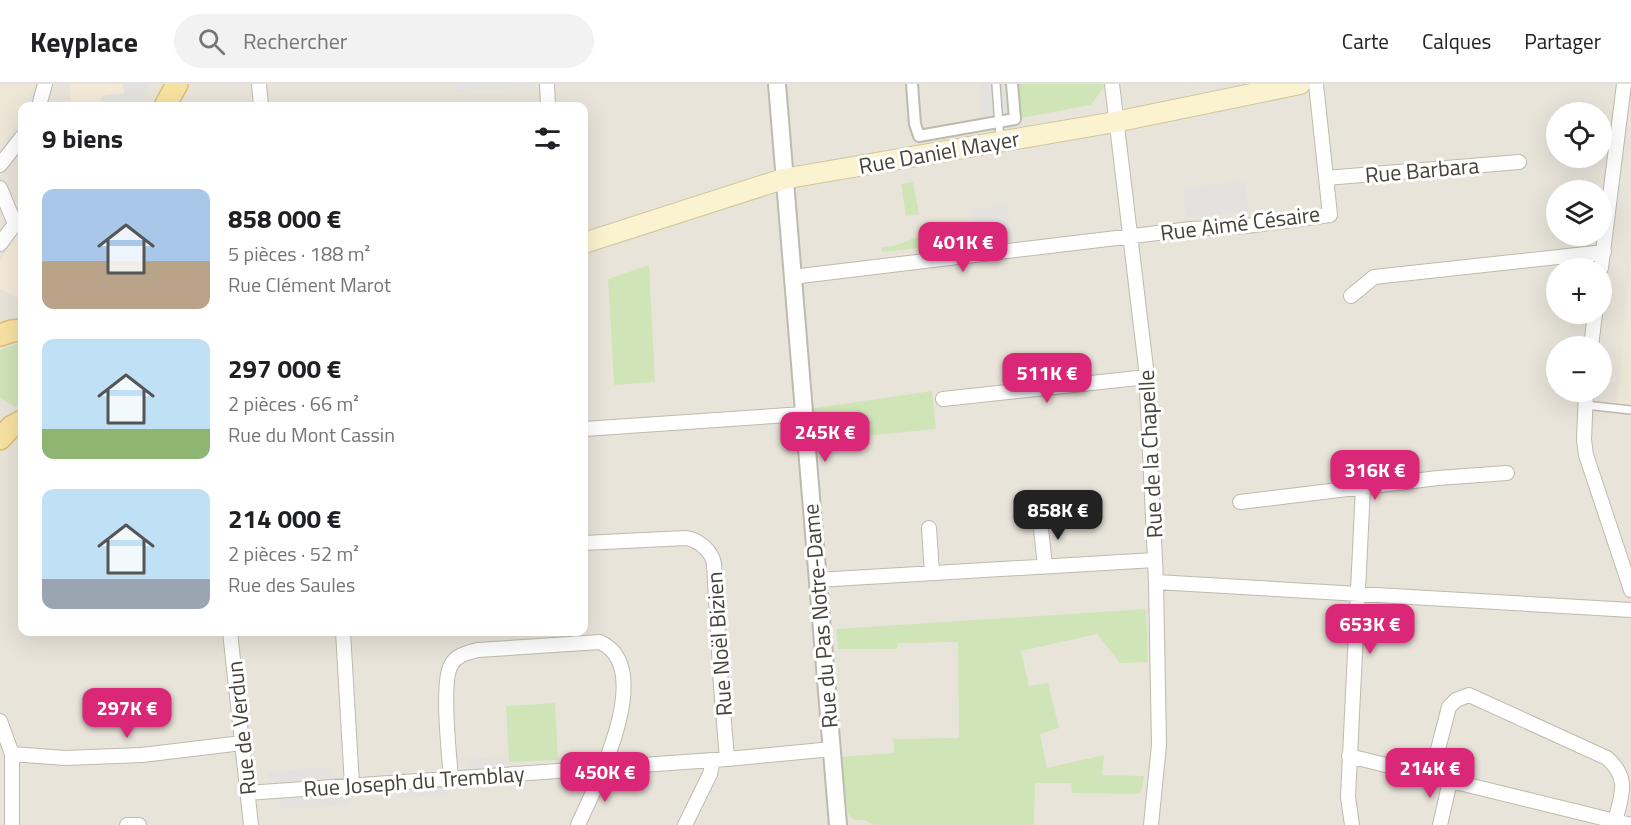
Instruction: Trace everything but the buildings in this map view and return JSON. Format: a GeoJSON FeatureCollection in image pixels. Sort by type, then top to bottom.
{"type":"FeatureCollection","features":[{"type":"Feature","properties":{"kind":"main road"},"geometry":{"type":"LineString","coordinates":[[155,102],[165,84]]}},
{"type":"Feature","properties":{"kind":"main road"},"geometry":{"type":"LineString","coordinates":[[167,102],[177,84]]}},
{"type":"Feature","properties":{"kind":"main road","name":"Rue Daniel Mayer"},"geometry":{"type":"LineString","coordinates":[[588,242],[783,179],[1115,123],[1300,84]]}},
{"type":"Feature","properties":{"kind":"main road"},"geometry":{"type":"LineString","coordinates":[[0,335],[18,330]]}},
{"type":"Feature","properties":{"kind":"main road"},"geometry":{"type":"LineString","coordinates":[[0,415],[18,421]]}},
{"type":"Feature","properties":{"kind":"main road"},"geometry":{"type":"LineString","coordinates":[[0,439],[18,423]]}},
{"type":"Feature","properties":{"kind":"street"},"geometry":{"type":"LineString","coordinates":[[40,102],[45,84]]}},
{"type":"Feature","properties":{"kind":"street"},"geometry":{"type":"LineString","coordinates":[[259,84],[261,102]]}},
{"type":"Feature","properties":{"kind":"street"},"geometry":{"type":"LineString","coordinates":[[547,84],[548,102]]}},
{"type":"Feature","properties":{"kind":"street","name":"Rue du Pas Notre-Dame"},"geometry":{"type":"LineString","coordinates":[[777,84],[784,161],[783,179],[838,825]]}},
{"type":"Feature","properties":{"kind":"street"},"geometry":{"type":"LineString","coordinates":[[912,84],[915,124],[919,136],[1015,119],[1012,84]]}},
{"type":"Feature","properties":{"kind":"street","name":"Rue de la Chapelle"},"geometry":{"type":"LineString","coordinates":[[1112,84],[1147,377],[1156,582],[1159,745],[1151,825]]}},
{"type":"Feature","properties":{"kind":"street","name":"Rue Aimé Césaire"},"geometry":{"type":"LineString","coordinates":[[1130,237],[1330,215],[1317,84]]}},
{"type":"Feature","properties":{"kind":"street"},"geometry":{"type":"LineString","coordinates":[[1603,258],[1624,84]]}},
{"type":"Feature","properties":{"kind":"street"},"geometry":{"type":"LineString","coordinates":[[0,165],[18,142]]}},
{"type":"Feature","properties":{"kind":"street","name":"Rue Barbara"},"geometry":{"type":"LineString","coordinates":[[1326,178],[1519,162]]}},
{"type":"Feature","properties":{"kind":"street"},"geometry":{"type":"LineString","coordinates":[[0,188],[15,224],[0,244]]}},
{"type":"Feature","properties":{"kind":"street"},"geometry":{"type":"LineString","coordinates":[[792,277],[1130,237]]}},
{"type":"Feature","properties":{"kind":"street"},"geometry":{"type":"LineString","coordinates":[[1351,296],[1374,277],[1604,252]]}},
{"type":"Feature","properties":{"kind":"street"},"geometry":{"type":"LineString","coordinates":[[943,399],[1147,377]]}},
{"type":"Feature","properties":{"kind":"street"},"geometry":{"type":"LineString","coordinates":[[1586,402],[1584,440],[1586,456],[1631,590]]}},
{"type":"Feature","properties":{"kind":"street"},"geometry":{"type":"LineString","coordinates":[[588,429],[803,414]]}},
{"type":"Feature","properties":{"kind":"street"},"geometry":{"type":"LineString","coordinates":[[1240,502],[1438,478],[1508,473]]}},
{"type":"Feature","properties":{"kind":"street"},"geometry":{"type":"LineString","coordinates":[[1352,825],[1348,797],[1349,756],[1364,487]]}},
{"type":"Feature","properties":{"kind":"street"},"geometry":{"type":"LineString","coordinates":[[1040,520],[1045,566]]}},
{"type":"Feature","properties":{"kind":"street"},"geometry":{"type":"LineString","coordinates":[[929,528],[932,573]]}},
{"type":"Feature","properties":{"kind":"street","name":"Rue Noël Bizien"},"geometry":{"type":"LineString","coordinates":[[588,543],[685,537],[692,538],[711,553],[714,564],[720,686],[720,759]]}},
{"type":"Feature","properties":{"kind":"street"},"geometry":{"type":"LineString","coordinates":[[817,580],[1155,560]]}},
{"type":"Feature","properties":{"kind":"street"},"geometry":{"type":"LineString","coordinates":[[1156,582],[1631,610]]}},
{"type":"Feature","properties":{"kind":"street","name":"Rue de Verdun"},"geometry":{"type":"LineString","coordinates":[[230,636],[251,825]]}},
{"type":"Feature","properties":{"kind":"street"},"geometry":{"type":"LineString","coordinates":[[343,636],[352,785]]}},
{"type":"Feature","properties":{"kind":"street"},"geometry":{"type":"LineString","coordinates":[[530,636],[530,646]]}},
{"type":"Feature","properties":{"kind":"street"},"geometry":{"type":"LineString","coordinates":[[451,777],[446,683],[451,665],[461,654],[530,646],[600,642],[617,656],[623,681],[623,703],[604,768],[578,825]]}},
{"type":"Feature","properties":{"kind":"street"},"geometry":{"type":"LineString","coordinates":[[1431,776],[1449,707],[1456,700],[1469,695],[1607,758],[1616,765],[1622,773],[1624,782],[1614,823]]}},
{"type":"Feature","properties":{"kind":"street"},"geometry":{"type":"LineString","coordinates":[[0,721],[12,754],[12,825]]}},
{"type":"Feature","properties":{"kind":"street"},"geometry":{"type":"LineString","coordinates":[[12,754],[65,758],[120,756],[242,743]]}},
{"type":"Feature","properties":{"kind":"street","name":"Rue Joseph du Tremblay"},"geometry":{"type":"LineString","coordinates":[[248,793],[604,768],[832,749]]}},
{"type":"Feature","properties":{"kind":"street"},"geometry":{"type":"LineString","coordinates":[[1349,756],[1614,823],[1631,825]]}},
{"type":"Feature","properties":{"kind":"street"},"geometry":{"type":"LineString","coordinates":[[685,825],[710,774],[720,759]]}},
{"type":"Feature","properties":{"kind":"street"},"geometry":{"type":"LineString","coordinates":[[1440,825],[1450,781]]}},
{"type":"Feature","properties":{"kind":"street"},"geometry":{"type":"LineString","coordinates":[[127,825],[139,825]]}},
{"type":"Feature","properties":{"kind":"lane"},"geometry":{"type":"LineString","coordinates":[[996,84],[1000,142]]}},
{"type":"Feature","properties":{"kind":"lane"},"geometry":{"type":"LineString","coordinates":[[1601,402],[1631,410]]}},
{"type":"Feature","properties":{"kind":"shaded area"},"geometry":{"type":"Polygon","coordinates":[[[0,84],[1631,84],[1631,825],[0,825],[0,84]]]}},
{"type":"Feature","properties":{"kind":"shaded area"},"geometry":{"type":"Polygon","coordinates":[[[0,84],[35,84],[28,102],[18,102],[18,122],[0,147],[0,84]]]}},
{"type":"Feature","properties":{"kind":"shaded area"},"geometry":{"type":"Polygon","coordinates":[[[70,84],[149,84],[140,102],[71,102],[70,84]]]}},
{"type":"Feature","properties":{"kind":"shaded area"},"geometry":{"type":"Polygon","coordinates":[[[123,84],[150,84],[141,102],[102,102],[101,96],[124,93],[123,84]]]}},
{"type":"Feature","properties":{"kind":"shaded area"},"geometry":{"type":"Polygon","coordinates":[[[455,84],[534,84],[534,87],[456,92],[455,84]]]}},
{"type":"Feature","properties":{"kind":"shaded area"},"geometry":{"type":"Polygon","coordinates":[[[979,84],[1012,84],[1015,119],[982,125],[979,84]]]}},
{"type":"Feature","properties":{"kind":"shaded area"},"geometry":{"type":"Polygon","coordinates":[[[1245,181],[1248,211],[1186,218],[1182,188],[1245,181]]]}},
{"type":"Feature","properties":{"kind":"shaded area"},"geometry":{"type":"Polygon","coordinates":[[[1007,204],[1010,238],[975,241],[971,210],[1007,204]]]}},
{"type":"Feature","properties":{"kind":"shaded area"},"geometry":{"type":"Polygon","coordinates":[[[18,232],[18,298],[0,289],[0,261],[18,232]]]}},
{"type":"Feature","properties":{"kind":"shaded area"},"geometry":{"type":"Polygon","coordinates":[[[1631,255],[1631,413],[1617,411],[1631,255]]]}},
{"type":"Feature","properties":{"kind":"shaded area"},"geometry":{"type":"Polygon","coordinates":[[[505,757],[509,767],[470,769],[464,759],[505,757]]]}},
{"type":"Feature","properties":{"kind":"shaded area"},"geometry":{"type":"Polygon","coordinates":[[[330,767],[336,779],[273,783],[267,772],[330,767]]]}},
{"type":"Feature","properties":{"kind":"shaded area"},"geometry":{"type":"Polygon","coordinates":[[[446,783],[447,795],[397,798],[396,787],[446,783]]]}},
{"type":"Feature","properties":{"kind":"shaded area"},"geometry":{"type":"Polygon","coordinates":[[[348,790],[349,805],[282,809],[278,795],[348,790]]]}},
{"type":"Feature","properties":{"kind":"green space"},"geometry":{"type":"Polygon","coordinates":[[[1012,84],[1103,84],[1104,87],[1091,105],[1015,119],[1012,84]]]}},
{"type":"Feature","properties":{"kind":"green space"},"geometry":{"type":"Polygon","coordinates":[[[913,182],[919,214],[906,216],[901,184],[913,182]]]}},
{"type":"Feature","properties":{"kind":"green space"},"geometry":{"type":"Polygon","coordinates":[[[971,227],[972,242],[882,252],[881,247],[894,246],[914,238],[948,237],[971,227]]]}},
{"type":"Feature","properties":{"kind":"green space"},"geometry":{"type":"Polygon","coordinates":[[[649,265],[655,382],[614,385],[608,279],[649,265]]]}},
{"type":"Feature","properties":{"kind":"green space"},"geometry":{"type":"Polygon","coordinates":[[[18,343],[18,406],[16,407],[0,398],[0,350],[18,343]]]}},
{"type":"Feature","properties":{"kind":"green space"},"geometry":{"type":"Polygon","coordinates":[[[932,391],[936,429],[813,441],[808,409],[932,391]]]}},
{"type":"Feature","properties":{"kind":"green space"},"geometry":{"type":"Polygon","coordinates":[[[1146,609],[1148,662],[1120,663],[1097,634],[1021,651],[1029,686],[1048,683],[1059,728],[1040,734],[1047,768],[1104,755],[1102,775],[1144,776],[1139,794],[1072,793],[1071,783],[1035,783],[1034,825],[874,825],[864,820],[854,820],[848,814],[840,757],[894,753],[893,739],[959,738],[958,642],[898,643],[897,649],[838,649],[836,629],[1146,609]]]}},
{"type":"Feature","properties":{"kind":"green space"},"geometry":{"type":"Polygon","coordinates":[[[555,703],[558,760],[509,762],[506,706],[555,703]]]}}]}
